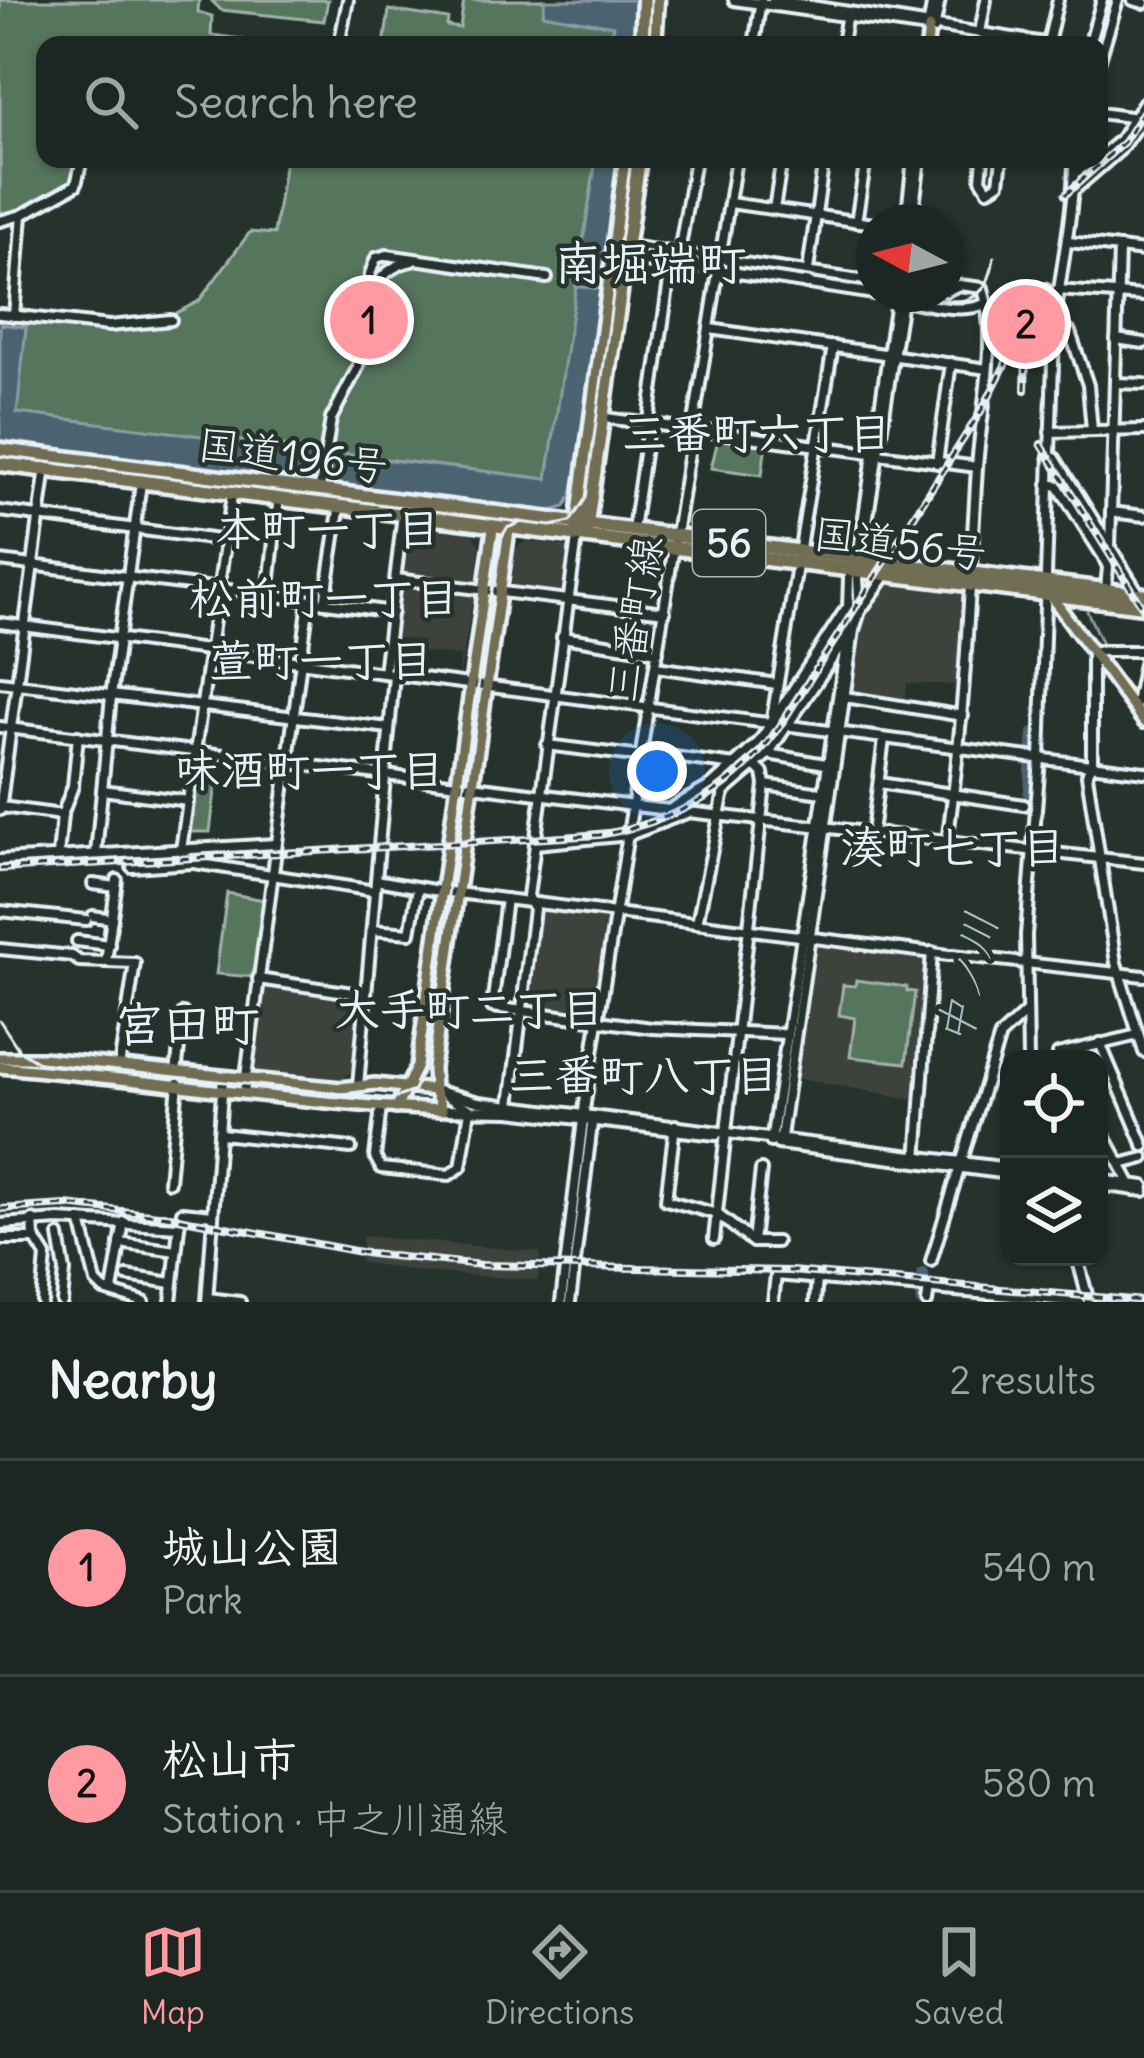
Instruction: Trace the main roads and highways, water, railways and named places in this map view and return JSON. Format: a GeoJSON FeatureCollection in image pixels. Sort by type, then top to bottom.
{"type":"FeatureCollection","features":[{"type":"Feature","properties":{"kind":"highway"},"geometry":{"type":"LineString","coordinates":[[642,36],[644,0]]}},
{"type":"Feature","properties":{"kind":"highway"},"geometry":{"type":"LineString","coordinates":[[655,36],[657,0]]}},
{"type":"Feature","properties":{"kind":"highway"},"geometry":{"type":"LineString","coordinates":[[621,245],[625,168]]}},
{"type":"Feature","properties":{"kind":"highway"},"geometry":{"type":"LineString","coordinates":[[581,529],[621,245],[637,168]]}},
{"type":"Feature","properties":{"kind":"highway"},"geometry":{"type":"LineString","coordinates":[[581,529],[579,506],[598,417]]}},
{"type":"Feature","properties":{"kind":"highway","name":"国道196号"},"geometry":{"type":"LineString","coordinates":[[0,451],[47,463],[280,492],[320,492],[341,500],[581,529]]}},
{"type":"Feature","properties":{"kind":"highway","name":"国道196号"},"geometry":{"type":"LineString","coordinates":[[0,464],[47,463]]}},
{"type":"Feature","properties":{"kind":"highway"},"geometry":{"type":"LineString","coordinates":[[557,522],[579,506]]}},
{"type":"Feature","properties":{"kind":"highway","name":"国道196号"},"geometry":{"type":"LineString","coordinates":[[511,522],[557,522],[581,529]]}},
{"type":"Feature","properties":{"kind":"highway","name":"国道56号"},"geometry":{"type":"LineString","coordinates":[[581,529],[633,532],[677,543]]}},
{"type":"Feature","properties":{"kind":"highway","name":"国道56号"},"geometry":{"type":"LineString","coordinates":[[581,529],[1141,600]]}},
{"type":"Feature","properties":{"kind":"highway","name":"国道56号"},"geometry":{"type":"LineString","coordinates":[[858,565],[887,574],[973,580]]}},
{"type":"Feature","properties":{"kind":"highway","name":"国道56号"},"geometry":{"type":"LineString","coordinates":[[1046,590],[1106,591],[1141,600]]}},
{"type":"Feature","properties":{"kind":"main road"},"geometry":{"type":"LineString","coordinates":[[931,36],[932,25]]}},
{"type":"Feature","properties":{"kind":"main road"},"geometry":{"type":"LineString","coordinates":[[396,1108],[417,1066],[495,520]]}},
{"type":"Feature","properties":{"kind":"main road"},"geometry":{"type":"LineString","coordinates":[[223,1083],[244,1092],[359,1107],[442,1110],[434,1090],[433,1068],[511,522]]}},
{"type":"Feature","properties":{"kind":"main road"},"geometry":{"type":"LineString","coordinates":[[1046,590],[1144,722]]}},
{"type":"Feature","properties":{"kind":"main road"},"geometry":{"type":"LineString","coordinates":[[0,1062],[223,1083],[244,1079],[434,1090]]}},
{"type":"Feature","properties":{"kind":"main road"},"geometry":{"type":"LineString","coordinates":[[0,1062],[119,1066],[177,1078]]}},
{"type":"Feature","properties":{"kind":"main road"},"geometry":{"type":"LineString","coordinates":[[358,1086],[359,1107]]}},
{"type":"Feature","properties":{"kind":"main road"},"geometry":{"type":"LineString","coordinates":[[381,1107],[409,1088]]}},
{"type":"Feature","properties":{"kind":"water"},"geometry":{"type":"Polygon","coordinates":[[[545,0],[635,0],[638,14],[634,36],[612,36],[613,26],[543,14],[545,0]]]}},
{"type":"Feature","properties":{"kind":"water"},"geometry":{"type":"Polygon","coordinates":[[[595,168],[617,168],[602,279],[578,276],[595,168]]]}},
{"type":"Feature","properties":{"kind":"water"},"geometry":{"type":"Polygon","coordinates":[[[576,286],[600,289],[573,493],[565,507],[545,513],[328,482],[332,453],[547,479],[576,286]]]}},
{"type":"Feature","properties":{"kind":"water"},"geometry":{"type":"Polygon","coordinates":[[[0,324],[26,327],[17,413],[322,451],[317,480],[0,440],[0,324]]]}},
{"type":"Feature","properties":{"kind":"waterway"},"geometry":{"type":"LineString","coordinates":[[1087,611],[1102,644]]}},
{"type":"Feature","properties":{"kind":"waterway","name":"中ノ川"},"geometry":{"type":"LineString","coordinates":[[1029,802],[1034,733]]}},
{"type":"Feature","properties":{"kind":"waterway","name":"中ノ川"},"geometry":{"type":"LineString","coordinates":[[922,1302],[923,1274]]}},
{"type":"Feature","properties":{"kind":"tram line"},"geometry":{"type":"LineString","coordinates":[[649,36],[651,0]]}},
{"type":"Feature","properties":{"kind":"tram line"},"geometry":{"type":"LineString","coordinates":[[0,456],[551,526],[570,522],[586,498],[630,168]]}},
{"type":"Feature","properties":{"kind":"tram line"},"geometry":{"type":"LineString","coordinates":[[615,276],[626,257],[643,252],[856,284]]}},
{"type":"Feature","properties":{"kind":"tram line"},"geometry":{"type":"LineString","coordinates":[[964,300],[983,289],[994,257]]}},
{"type":"Feature","properties":{"kind":"tram line"},"geometry":{"type":"LineString","coordinates":[[0,1021],[19,1050],[40,1063],[392,1099],[414,1091],[423,1067],[499,542],[507,528],[522,522]]}},
{"type":"Feature","properties":{"kind":"railway"},"geometry":{"type":"LineString","coordinates":[[1108,156],[1124,142],[1144,110]]}},
{"type":"Feature","properties":{"kind":"railway"},"geometry":{"type":"LineString","coordinates":[[1065,195],[1095,168]]}},
{"type":"Feature","properties":{"kind":"railway"},"geometry":{"type":"LineString","coordinates":[[0,869],[599,835],[653,821],[702,800],[744,768],[780,726],[983,408],[1005,365],[1028,290]]}},
{"type":"Feature","properties":{"kind":"railway"},"geometry":{"type":"LineString","coordinates":[[1025,390],[1031,331]]}},
{"type":"Feature","properties":{"kind":"railway"},"geometry":{"type":"LineString","coordinates":[[1041,444],[1144,610]]}},
{"type":"Feature","properties":{"kind":"railway"},"geometry":{"type":"LineString","coordinates":[[0,1209],[66,1205],[177,1217]]}},
{"type":"Feature","properties":{"kind":"railway"},"geometry":{"type":"LineString","coordinates":[[162,1215],[371,1254],[482,1265],[791,1271],[1144,1301]]}},
{"type":"Feature","properties":{"kind":"place","name":"城山公園"},"geometry":{"type":"Point","coordinates":[369,320]}},
{"type":"Feature","properties":{"kind":"place","name":"松山市"},"geometry":{"type":"Point","coordinates":[1026,324]}},
{"type":"Feature","properties":{"kind":"district","name":"南堀端町"},"geometry":{"type":"Point","coordinates":[650,263]}},
{"type":"Feature","properties":{"kind":"district","name":"三番町六丁目"},"geometry":{"type":"Point","coordinates":[757,433]}},
{"type":"Feature","properties":{"kind":"district","name":"本町一丁目"},"geometry":{"type":"Point","coordinates":[328,529]}},
{"type":"Feature","properties":{"kind":"district","name":"松前町一丁目"},"geometry":{"type":"Point","coordinates":[324,598]}},
{"type":"Feature","properties":{"kind":"district","name":"萱町一丁目"},"geometry":{"type":"Point","coordinates":[321,660]}},
{"type":"Feature","properties":{"kind":"district","name":"味酒町一丁目"},"geometry":{"type":"Point","coordinates":[310,770]}},
{"type":"Feature","properties":{"kind":"district","name":"湊町七丁目"},"geometry":{"type":"Point","coordinates":[953,847]}},
{"type":"Feature","properties":{"kind":"district","name":"大手町二丁目"},"geometry":{"type":"Point","coordinates":[470,1009]}},
{"type":"Feature","properties":{"kind":"district","name":"宮田町"},"geometry":{"type":"Point","coordinates":[187,1024]}},
{"type":"Feature","properties":{"kind":"district","name":"三番町八丁目"},"geometry":{"type":"Point","coordinates":[644,1075]}}]}
